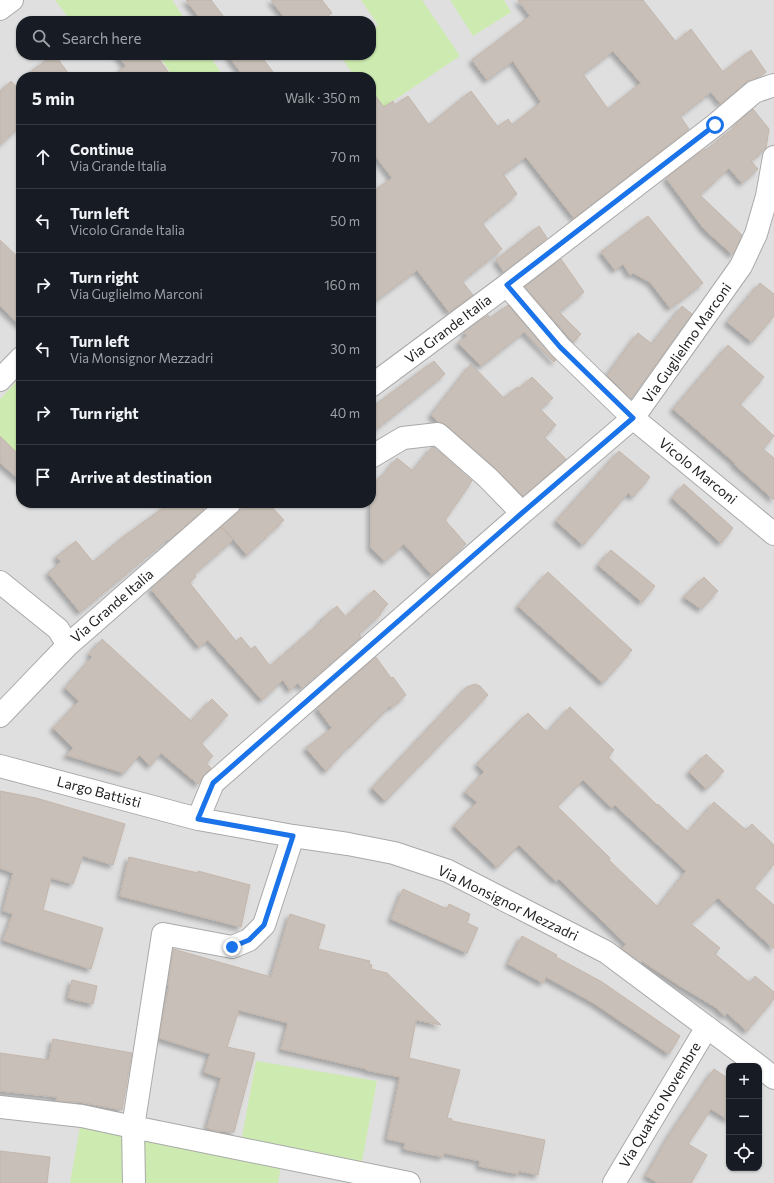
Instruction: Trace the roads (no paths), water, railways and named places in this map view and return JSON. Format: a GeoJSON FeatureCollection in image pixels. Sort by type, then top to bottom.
{"type":"FeatureCollection","features":[{"type":"Feature","properties":{"kind":"street"},"geometry":{"type":"LineString","coordinates":[[0,9],[12,0]]}},
{"type":"Feature","properties":{"kind":"street","name":"Via Grande Italia"},"geometry":{"type":"LineString","coordinates":[[376,382],[507,285],[715,125],[754,92],[774,85]]}},
{"type":"Feature","properties":{"kind":"street","name":"Via Guglielmo Marconi"},"geometry":{"type":"LineString","coordinates":[[198,819],[213,783],[633,418],[741,266],[756,234],[767,196],[774,157]]}},
{"type":"Feature","properties":{"kind":"street","name":"Vicolo Marconi"},"geometry":{"type":"LineString","coordinates":[[507,285],[560,347],[633,418],[769,529]]}},
{"type":"Feature","properties":{"kind":"street"},"geometry":{"type":"LineString","coordinates":[[0,380],[16,363]]}},
{"type":"Feature","properties":{"kind":"street"},"geometry":{"type":"LineString","coordinates":[[376,454],[404,438],[438,434],[488,478],[522,513]]}},
{"type":"Feature","properties":{"kind":"street","name":"Via Grande Italia"},"geometry":{"type":"LineString","coordinates":[[0,716],[68,645],[224,508]]}},
{"type":"Feature","properties":{"kind":"street"},"geometry":{"type":"LineString","coordinates":[[0,582],[58,629],[68,645]]}},
{"type":"Feature","properties":{"kind":"street","name":"Largo Battisti"},"geometry":{"type":"LineString","coordinates":[[0,766],[198,819]]}},
{"type":"Feature","properties":{"kind":"street","name":"Via Monsignor Mezzadri"},"geometry":{"type":"LineString","coordinates":[[198,819],[394,853],[448,871],[606,952],[755,1063]]}},
{"type":"Feature","properties":{"kind":"street"},"geometry":{"type":"LineString","coordinates":[[134,1183],[133,1127],[162,934],[232,947],[249,940],[264,925],[293,836]]}},
{"type":"Feature","properties":{"kind":"street","name":"Via Quattro Novembre"},"geometry":{"type":"LineString","coordinates":[[614,1183],[707,1027]]}},
{"type":"Feature","properties":{"kind":"street","name":"Via Monsignor Mezzadri"},"geometry":{"type":"LineString","coordinates":[[762,1068],[774,1078]]}},
{"type":"Feature","properties":{"kind":"street"},"geometry":{"type":"LineString","coordinates":[[0,1107],[82,1116],[409,1183]]}}]}
